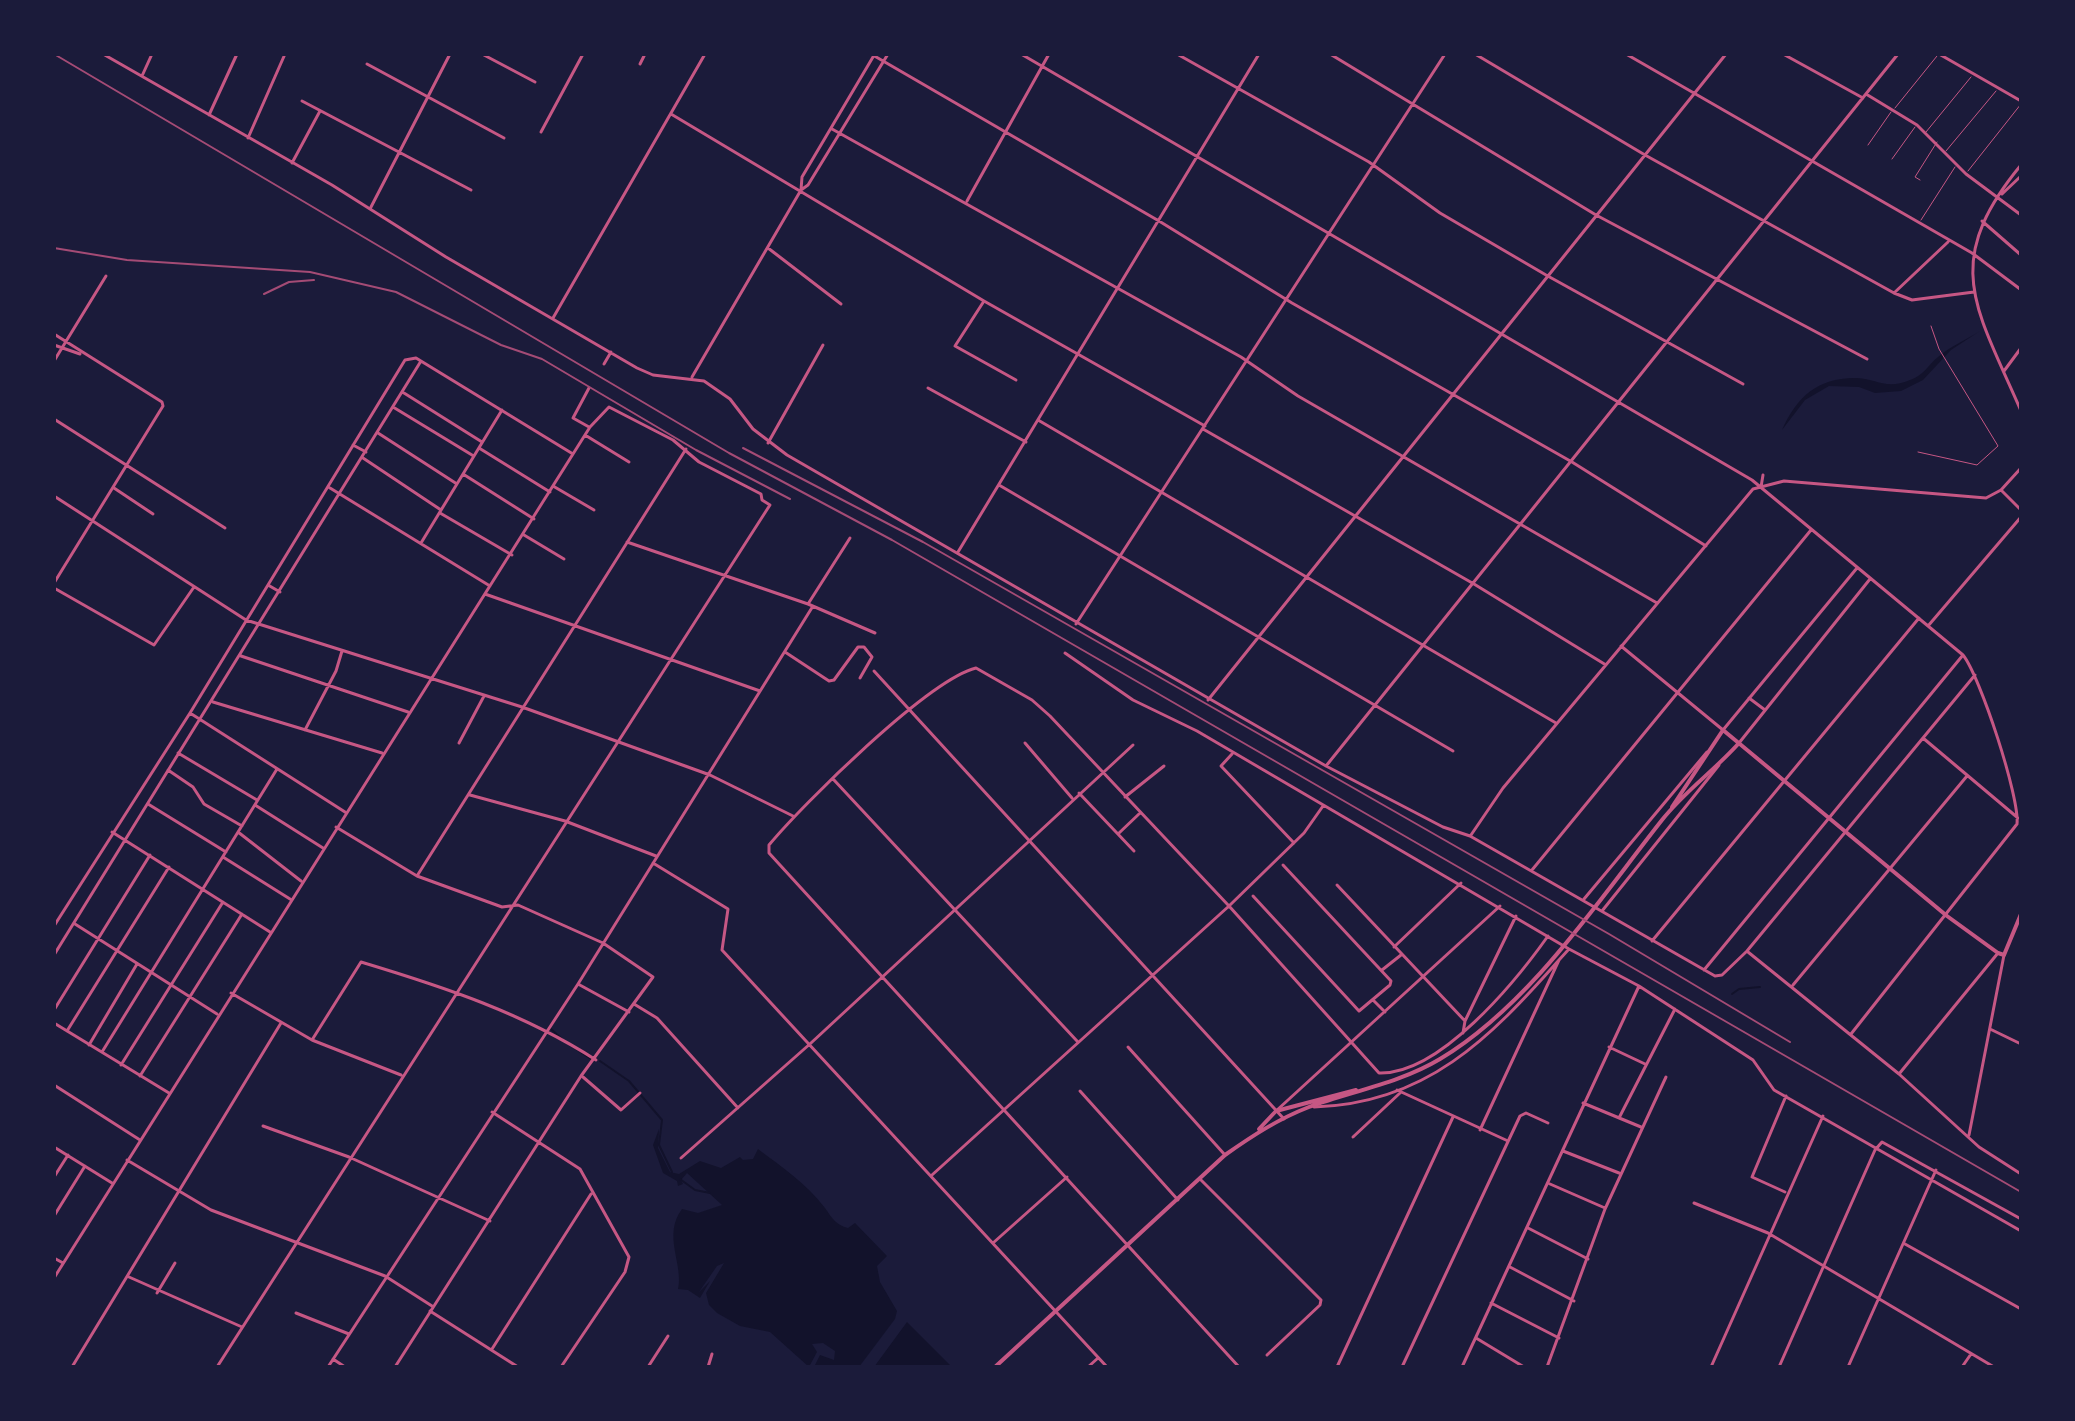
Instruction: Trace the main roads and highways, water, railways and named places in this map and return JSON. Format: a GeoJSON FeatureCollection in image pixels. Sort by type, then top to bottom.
{"type":"FeatureCollection","features":[{"type":"Feature","properties":{"kind":"waterway"},"geometry":{"type":"LineString","coordinates":[[1732,994],[1739,989],[1760,987]]}},
{"type":"Feature","properties":{"kind":"waterway"},"geometry":{"type":"LineString","coordinates":[[551,1029],[562,1039]]}},
{"type":"Feature","properties":{"kind":"waterway"},"geometry":{"type":"LineString","coordinates":[[567,1043],[591,1059]]}},
{"type":"Feature","properties":{"kind":"waterway"},"geometry":{"type":"LineString","coordinates":[[600,1061],[629,1081],[662,1120],[659,1145],[672,1172]]}},
{"type":"Feature","properties":{"kind":"waterway"},"geometry":{"type":"LineString","coordinates":[[680,1179],[695,1190],[710,1193]]}},
{"type":"Feature","properties":{"kind":"railway"},"geometry":{"type":"LineString","coordinates":[[54,54],[729,453],[892,540],[2021,1192]]}},
{"type":"Feature","properties":{"kind":"railway"},"geometry":{"type":"LineString","coordinates":[[54,248],[127,260],[310,272],[396,292],[501,345],[542,359],[696,450],[790,499]]}},
{"type":"Feature","properties":{"kind":"railway"},"geometry":{"type":"LineString","coordinates":[[264,294],[289,282],[314,280]]}},
{"type":"Feature","properties":{"kind":"railway"},"geometry":{"type":"LineString","coordinates":[[743,448],[923,542],[1609,934],[1790,1042]]}}]}
